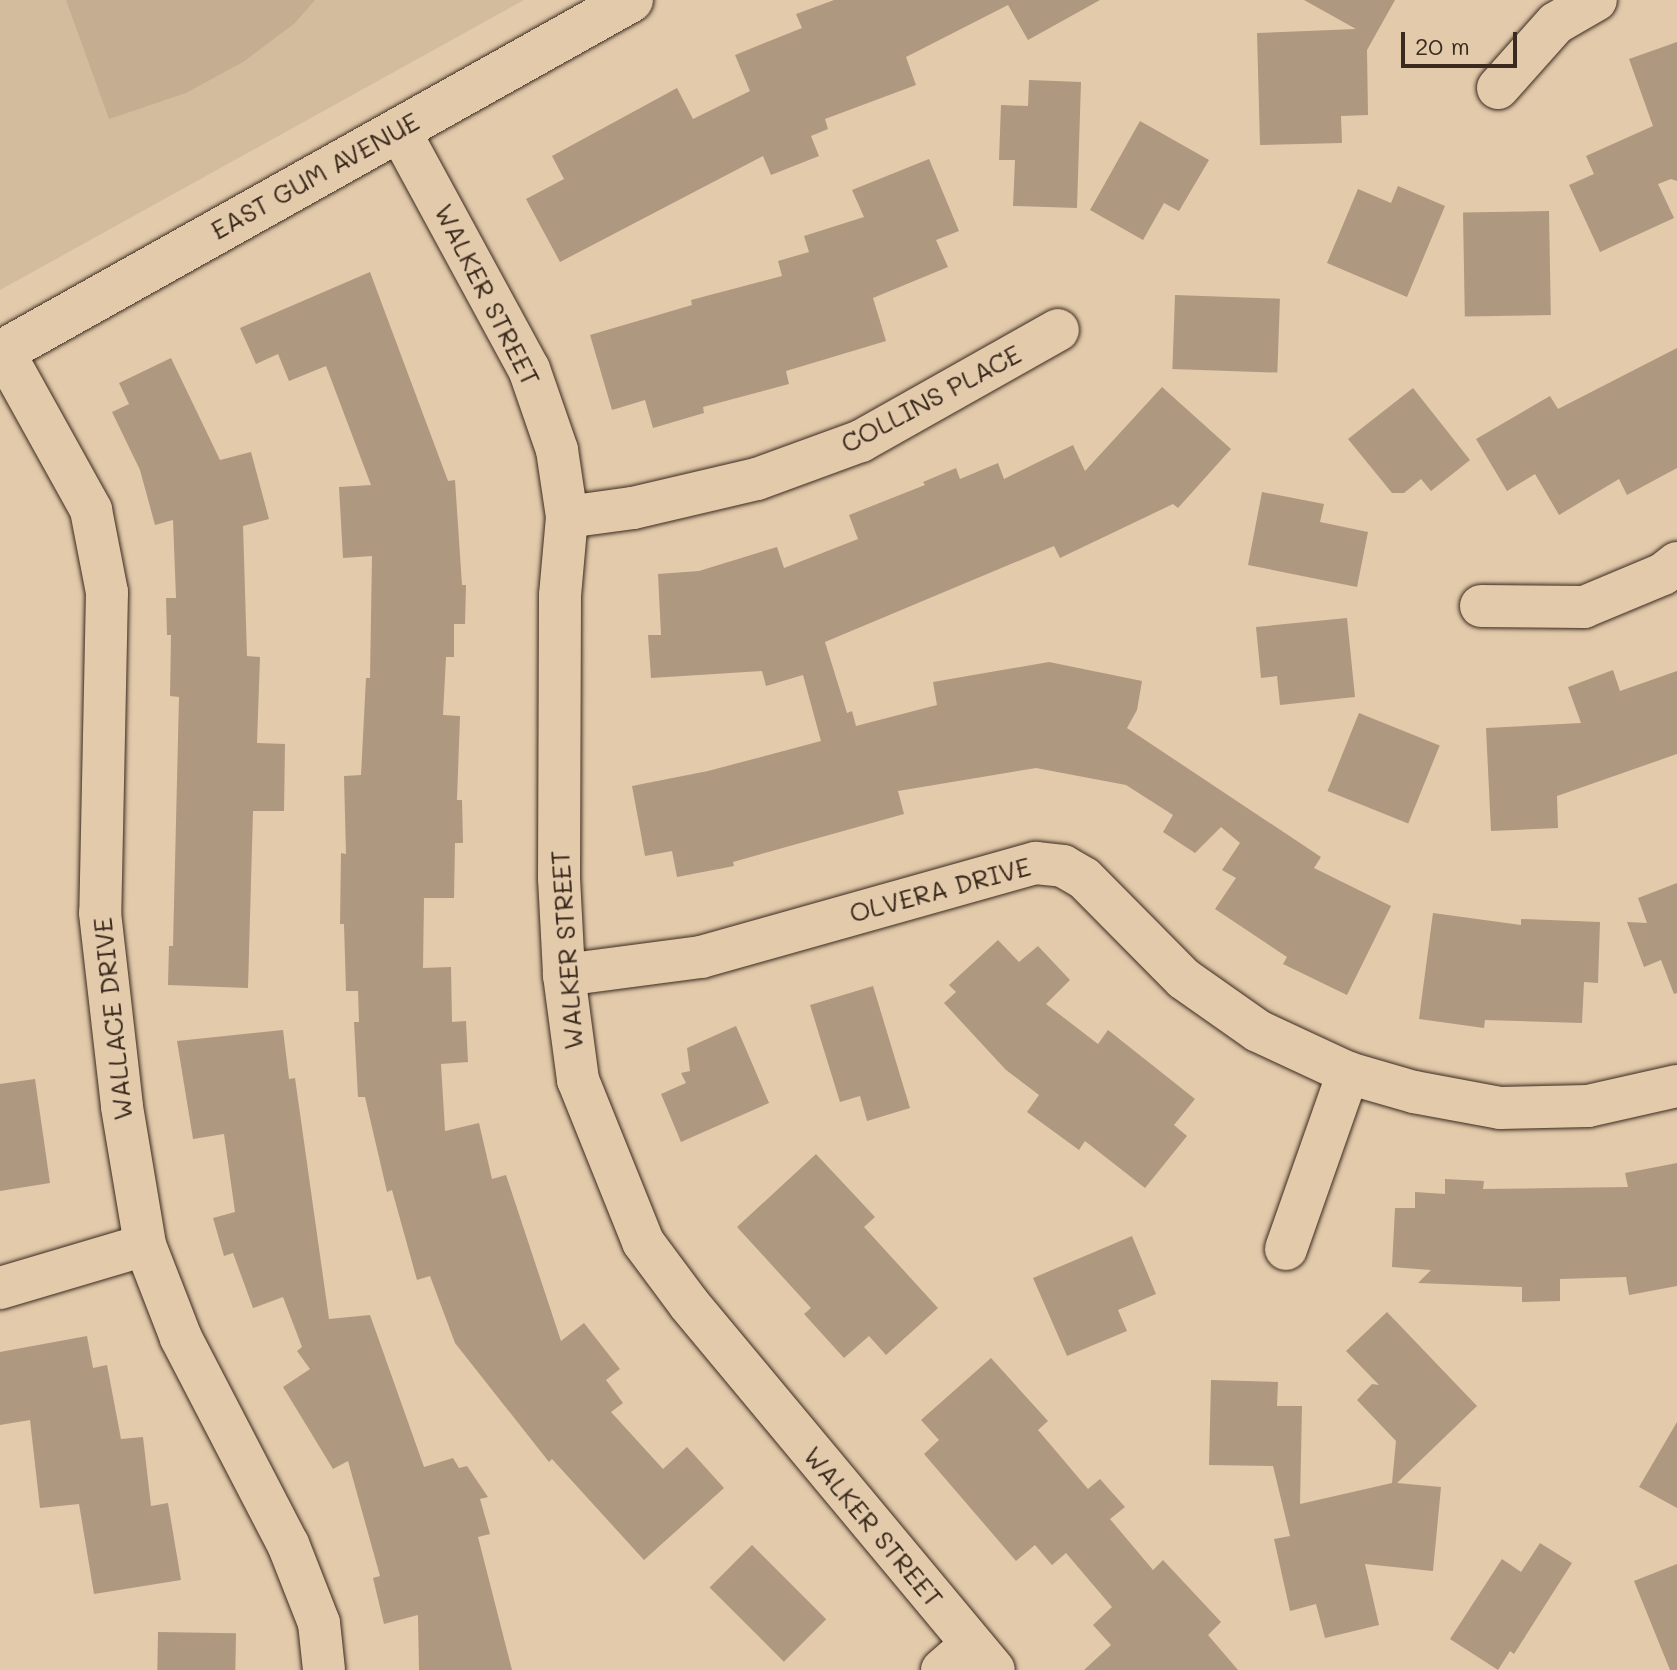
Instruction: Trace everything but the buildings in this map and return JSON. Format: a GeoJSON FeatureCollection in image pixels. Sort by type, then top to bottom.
{"type":"FeatureCollection","features":[{"type":"Feature","properties":{"kind":"street","name":"EAST GUM AVENUE"},"geometry":{"type":"LineString","coordinates":[[2,352],[631,0]]}},
{"type":"Feature","properties":{"kind":"street"},"geometry":{"type":"LineString","coordinates":[[1498,88],[1556,23],[1596,0]]}},
{"type":"Feature","properties":{"kind":"street","name":"WALKER STREET"},"geometry":{"type":"LineString","coordinates":[[399,130],[529,369],[557,450],[567,517],[560,595],[559,878],[564,975],[578,1080],[643,1242],[969,1662]]}},
{"type":"Feature","properties":{"kind":"street","name":"COLLINS PLACE"},"geometry":{"type":"LineString","coordinates":[[567,517],[633,508],[757,479],[861,441],[1058,330]]}},
{"type":"Feature","properties":{"kind":"street","name":"WALLACE DRIVE"},"geometry":{"type":"LineString","coordinates":[[2,352],[91,510],[107,592],[100,913],[122,1107],[145,1245],[181,1338],[288,1544],[319,1623],[324,1670]]}},
{"type":"Feature","properties":{"kind":"street"},"geometry":{"type":"LineString","coordinates":[[1481,606],[1584,607],[1663,574],[1677,563]]}},
{"type":"Feature","properties":{"kind":"street","name":"OLVERA DRIVE"},"geometry":{"type":"LineString","coordinates":[[564,975],[701,957],[969,879],[1036,863],[1063,866],[1084,878],[1184,979],[1258,1031],[1348,1073],[1414,1092],[1500,1108],[1588,1106],[1677,1086]]}},
{"type":"Feature","properties":{"kind":"street"},"geometry":{"type":"LineString","coordinates":[[1286,1249],[1348,1073]]}},
{"type":"Feature","properties":{"kind":"street"},"geometry":{"type":"LineString","coordinates":[[0,1288],[145,1245]]}},
{"type":"Feature","properties":{"kind":"shaded area"},"geometry":{"type":"Polygon","coordinates":[[[0,0],[524,0],[0,290],[0,0]]]}},
{"type":"Feature","properties":{"kind":"shaded area"},"geometry":{"type":"Polygon","coordinates":[[[66,0],[315,0],[295,23],[243,62],[186,93],[109,119],[66,0]]]}}]}
